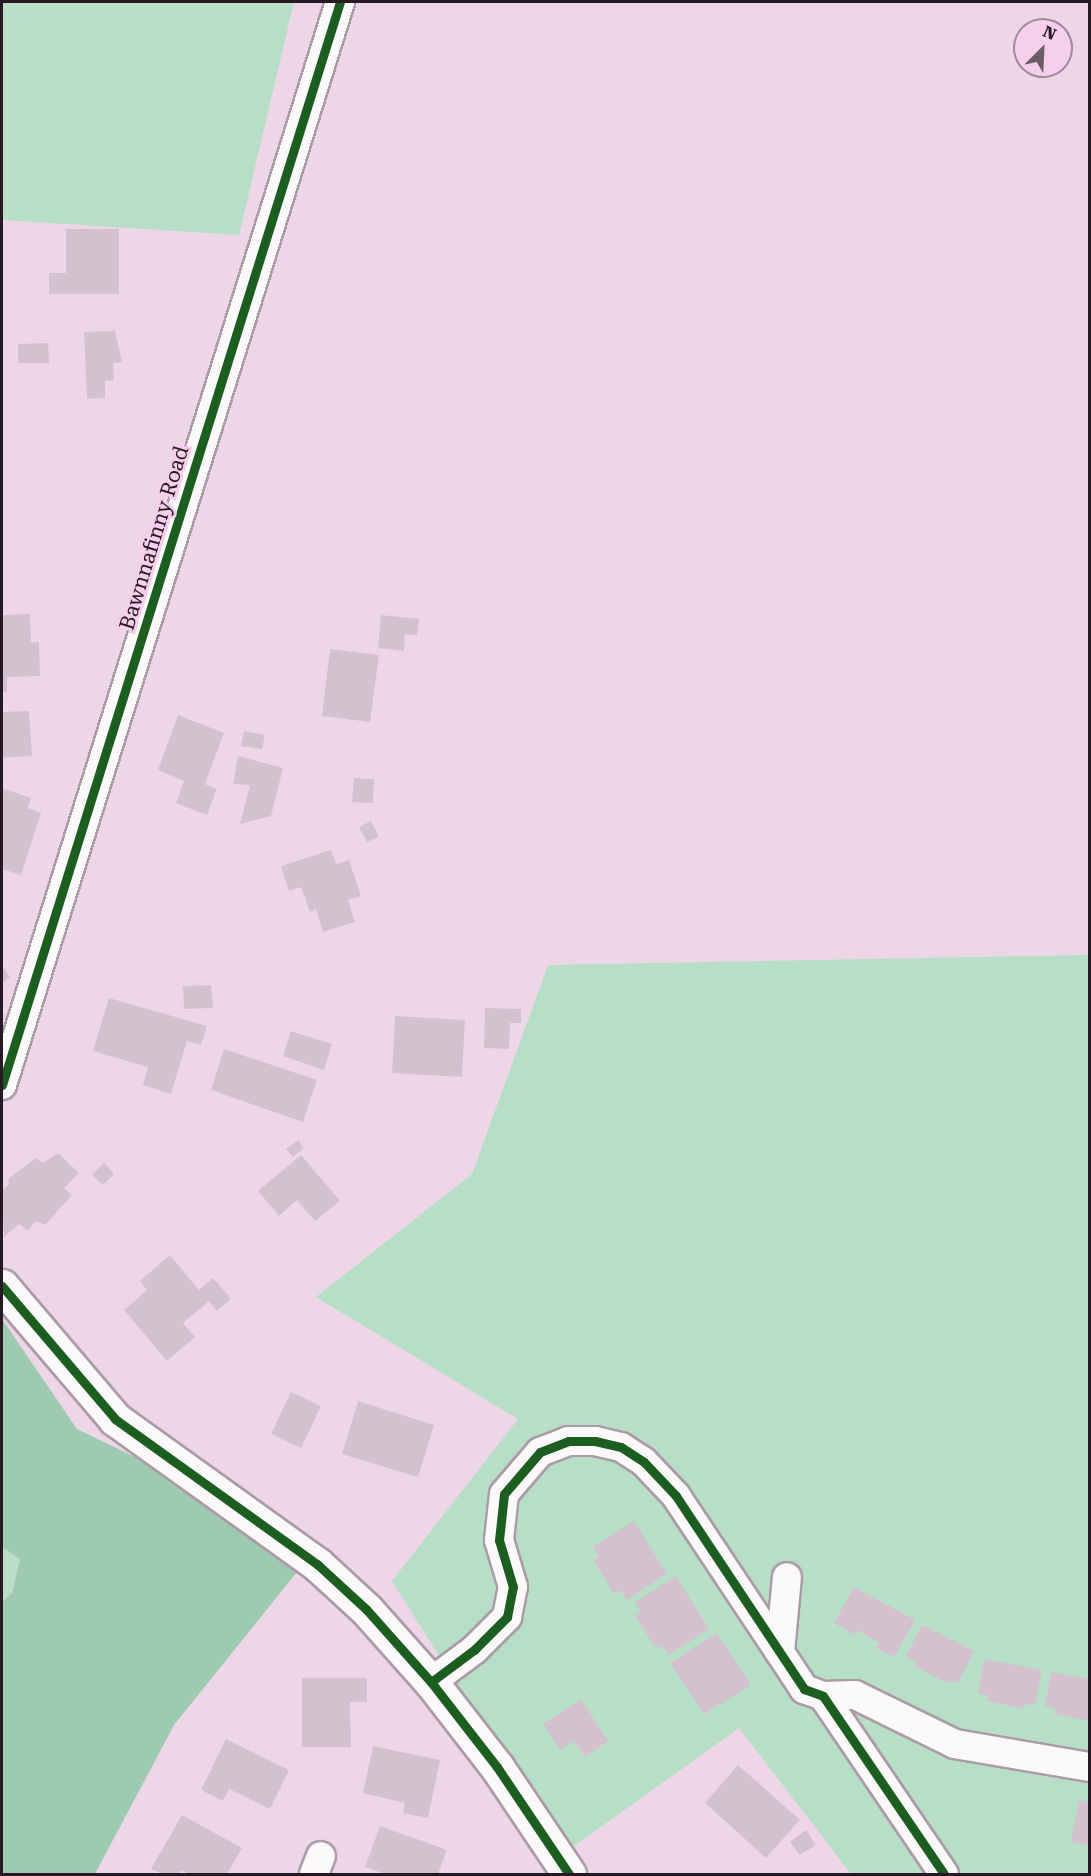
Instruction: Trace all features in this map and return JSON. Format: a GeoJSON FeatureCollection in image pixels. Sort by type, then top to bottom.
{"type":"FeatureCollection","features":[{"type":"Feature","properties":{"kind":"street","name":"Bawnnafinny Road"},"geometry":{"type":"LineString","coordinates":[[2,1085],[340,2]]}},
{"type":"Feature","properties":{"kind":"street"},"geometry":{"type":"LineString","coordinates":[[2,1286],[115,1419],[317,1564],[366,1609],[431,1682],[497,1767],[569,1875]]}},
{"type":"Feature","properties":{"kind":"street"},"geometry":{"type":"LineString","coordinates":[[431,1682],[474,1650],[507,1617],[513,1587],[499,1540],[504,1494],[540,1452],[568,1441],[595,1441],[621,1447],[644,1462],[676,1496],[804,1689],[823,1695],[855,1695],[955,1744],[1089,1767]]}},
{"type":"Feature","properties":{"kind":"street"},"geometry":{"type":"LineString","coordinates":[[780,1652],[788,1577]]}},
{"type":"Feature","properties":{"kind":"street"},"geometry":{"type":"LineString","coordinates":[[823,1695],[944,1875]]}},
{"type":"Feature","properties":{"kind":"green space"},"geometry":{"type":"Polygon","coordinates":[[[2,2],[294,2],[239,235],[2,220],[2,2]]]}},
{"type":"Feature","properties":{"kind":"green space"},"geometry":{"type":"Polygon","coordinates":[[[1089,955],[1089,1874],[851,1874],[739,1728],[563,1854],[392,1581],[518,1419],[316,1297],[472,1174],[548,965],[1089,955]]]}},
{"type":"Feature","properties":{"kind":"green space"},"geometry":{"type":"Polygon","coordinates":[[[2,1319],[77,1429],[199,1488],[297,1572],[174,1725],[95,1874],[2,1874],[2,1602],[12,1593],[20,1559],[2,1547],[2,1319]]]}},
{"type":"Feature","properties":{"kind":"green space"},"geometry":{"type":"Polygon","coordinates":[[[2,1547],[20,1559],[12,1593],[2,1602],[2,1547]]]}},
{"type":"Feature","properties":{"kind":"building"},"geometry":{"type":"Polygon","coordinates":[[[66,229],[119,229],[119,294],[49,294],[49,273],[66,273],[66,229]]]}},
{"type":"Feature","properties":{"kind":"building"},"geometry":{"type":"Polygon","coordinates":[[[115,331],[122,362],[113,363],[114,380],[105,381],[105,398],[87,399],[84,332],[115,331]]]}},
{"type":"Feature","properties":{"kind":"building"},"geometry":{"type":"Polygon","coordinates":[[[48,343],[49,363],[18,363],[18,344],[48,343]]]}},
{"type":"Feature","properties":{"kind":"building"},"geometry":{"type":"Polygon","coordinates":[[[30,614],[31,642],[39,642],[40,676],[7,677],[7,692],[2,692],[2,615],[30,614]]]}},
{"type":"Feature","properties":{"kind":"building"},"geometry":{"type":"Polygon","coordinates":[[[381,615],[419,619],[417,635],[405,634],[404,651],[378,648],[381,615]]]}},
{"type":"Feature","properties":{"kind":"building"},"geometry":{"type":"Polygon","coordinates":[[[330,649],[379,655],[370,722],[322,716],[330,649]]]}},
{"type":"Feature","properties":{"kind":"building"},"geometry":{"type":"Polygon","coordinates":[[[29,711],[32,756],[2,758],[2,712],[29,711]]]}},
{"type":"Feature","properties":{"kind":"building"},"geometry":{"type":"Polygon","coordinates":[[[178,715],[224,733],[205,784],[217,789],[207,815],[176,803],[184,781],[158,770],[178,715]]]}},
{"type":"Feature","properties":{"kind":"building"},"geometry":{"type":"Polygon","coordinates":[[[244,731],[265,735],[262,749],[241,746],[244,731]]]}},
{"type":"Feature","properties":{"kind":"building"},"geometry":{"type":"Polygon","coordinates":[[[238,756],[283,768],[271,816],[240,824],[250,785],[233,784],[238,756]]]}},
{"type":"Feature","properties":{"kind":"building"},"geometry":{"type":"Polygon","coordinates":[[[354,778],[374,779],[373,803],[352,802],[354,778]]]}},
{"type":"Feature","properties":{"kind":"building"},"geometry":{"type":"Polygon","coordinates":[[[2,788],[31,798],[28,808],[41,813],[21,875],[2,869],[2,788]]]}},
{"type":"Feature","properties":{"kind":"building"},"geometry":{"type":"Polygon","coordinates":[[[371,821],[379,837],[367,842],[359,827],[371,821]]]}},
{"type":"Feature","properties":{"kind":"building"},"geometry":{"type":"Polygon","coordinates":[[[331,850],[336,864],[349,860],[361,896],[348,900],[355,922],[323,932],[316,909],[310,912],[301,887],[289,891],[281,866],[331,850]]]}},
{"type":"Feature","properties":{"kind":"building"},"geometry":{"type":"Polygon","coordinates":[[[2,965],[10,977],[2,983],[2,965]]]}},
{"type":"Feature","properties":{"kind":"building"},"geometry":{"type":"Polygon","coordinates":[[[211,985],[213,1008],[184,1009],[183,986],[211,985]]]}},
{"type":"Feature","properties":{"kind":"building"},"geometry":{"type":"Polygon","coordinates":[[[109,998],[207,1026],[201,1045],[187,1041],[171,1094],[143,1085],[148,1067],[93,1051],[109,998]]]}},
{"type":"Feature","properties":{"kind":"building"},"geometry":{"type":"Polygon","coordinates":[[[485,1008],[521,1009],[521,1023],[510,1023],[509,1049],[484,1048],[485,1008]]]}},
{"type":"Feature","properties":{"kind":"building"},"geometry":{"type":"Polygon","coordinates":[[[395,1016],[465,1020],[462,1077],[392,1073],[395,1016]]]}},
{"type":"Feature","properties":{"kind":"building"},"geometry":{"type":"Polygon","coordinates":[[[291,1031],[332,1044],[324,1070],[283,1056],[291,1031]]]}},
{"type":"Feature","properties":{"kind":"building"},"geometry":{"type":"Polygon","coordinates":[[[224,1049],[317,1080],[303,1122],[211,1090],[224,1049]]]}},
{"type":"Feature","properties":{"kind":"building"},"geometry":{"type":"Polygon","coordinates":[[[298,1140],[304,1148],[293,1157],[286,1149],[298,1140]]]}},
{"type":"Feature","properties":{"kind":"building"},"geometry":{"type":"Polygon","coordinates":[[[58,1153],[79,1173],[64,1188],[72,1195],[45,1225],[35,1221],[28,1231],[19,1224],[4,1237],[2,1190],[9,1184],[8,1179],[36,1158],[43,1163],[58,1153]]]}},
{"type":"Feature","properties":{"kind":"building"},"geometry":{"type":"Polygon","coordinates":[[[301,1155],[340,1201],[315,1221],[297,1200],[279,1216],[258,1191],[301,1155]]]}},
{"type":"Feature","properties":{"kind":"building"},"geometry":{"type":"Polygon","coordinates":[[[104,1163],[114,1174],[103,1185],[92,1175],[104,1163]]]}},
{"type":"Feature","properties":{"kind":"building"},"geometry":{"type":"Polygon","coordinates":[[[170,1255],[199,1290],[213,1278],[231,1299],[217,1311],[209,1301],[183,1323],[195,1337],[167,1361],[124,1310],[147,1290],[140,1281],[170,1255]]]}},
{"type":"Feature","properties":{"kind":"building"},"geometry":{"type":"Polygon","coordinates":[[[291,1392],[321,1406],[301,1448],[271,1434],[291,1392]]]}},
{"type":"Feature","properties":{"kind":"building"},"geometry":{"type":"Polygon","coordinates":[[[358,1401],[434,1425],[418,1477],[342,1454],[358,1401]]]}},
{"type":"Feature","properties":{"kind":"building"},"geometry":{"type":"Polygon","coordinates":[[[634,1521],[667,1574],[627,1600],[620,1590],[614,1594],[593,1560],[599,1557],[593,1547],[634,1521]]]}},
{"type":"Feature","properties":{"kind":"building"},"geometry":{"type":"Polygon","coordinates":[[[676,1576],[709,1629],[669,1655],[662,1645],[656,1649],[635,1616],[641,1612],[635,1602],[676,1576]]]}},
{"type":"Feature","properties":{"kind":"building"},"geometry":{"type":"Polygon","coordinates":[[[854,1587],[915,1620],[894,1657],[876,1648],[879,1643],[857,1630],[854,1635],[834,1623],[854,1587]]]}},
{"type":"Feature","properties":{"kind":"building"},"geometry":{"type":"Polygon","coordinates":[[[922,1625],[974,1651],[958,1684],[949,1680],[947,1683],[914,1666],[916,1661],[906,1656],[922,1625]]]}},
{"type":"Feature","properties":{"kind":"building"},"geometry":{"type":"Polygon","coordinates":[[[717,1633],[751,1685],[704,1714],[670,1663],[717,1633]]]}},
{"type":"Feature","properties":{"kind":"building"},"geometry":{"type":"Polygon","coordinates":[[[984,1659],[1042,1670],[1035,1706],[1025,1704],[1024,1709],[987,1701],[989,1696],[978,1693],[984,1659]]]}},
{"type":"Feature","properties":{"kind":"building"},"geometry":{"type":"Polygon","coordinates":[[[1051,1672],[1090,1679],[1090,1721],[1054,1714],[1056,1708],[1045,1706],[1051,1672]]]}},
{"type":"Feature","properties":{"kind":"building"},"geometry":{"type":"Polygon","coordinates":[[[302,1678],[367,1678],[367,1702],[350,1702],[351,1747],[302,1747],[302,1678]]]}},
{"type":"Feature","properties":{"kind":"building"},"geometry":{"type":"Polygon","coordinates":[[[581,1699],[608,1741],[585,1757],[574,1741],[560,1750],[543,1724],[581,1699]]]}},
{"type":"Feature","properties":{"kind":"building"},"geometry":{"type":"Polygon","coordinates":[[[226,1739],[289,1770],[270,1809],[229,1789],[223,1801],[201,1790],[226,1739]]]}},
{"type":"Feature","properties":{"kind":"building"},"geometry":{"type":"Polygon","coordinates":[[[373,1746],[440,1760],[428,1818],[403,1813],[405,1803],[363,1793],[373,1746]]]}},
{"type":"Feature","properties":{"kind":"building"},"geometry":{"type":"Polygon","coordinates":[[[738,1765],[800,1820],[766,1858],[705,1803],[738,1765]]]}},
{"type":"Feature","properties":{"kind":"building"},"geometry":{"type":"Polygon","coordinates":[[[1079,1800],[1090,1802],[1090,1846],[1071,1842],[1079,1800]]]}},
{"type":"Feature","properties":{"kind":"building"},"geometry":{"type":"Polygon","coordinates":[[[182,1815],[242,1848],[227,1874],[189,1874],[181,1870],[179,1874],[162,1874],[151,1869],[182,1815]]]}},
{"type":"Feature","properties":{"kind":"building"},"geometry":{"type":"Polygon","coordinates":[[[380,1826],[447,1850],[438,1874],[385,1874],[365,1867],[380,1826]]]}},
{"type":"Feature","properties":{"kind":"building"},"geometry":{"type":"Polygon","coordinates":[[[806,1830],[816,1845],[800,1855],[790,1842],[806,1830]]]}},
{"type":"Feature","properties":{"kind":"cycle path"},"geometry":{"type":"LineString","coordinates":[[2,1085],[340,2]]}},
{"type":"Feature","properties":{"kind":"cycle path"},"geometry":{"type":"LineString","coordinates":[[2,1286],[115,1419],[317,1564],[366,1609],[431,1682],[497,1767],[569,1874]]}},
{"type":"Feature","properties":{"kind":"cycle path"},"geometry":{"type":"LineString","coordinates":[[431,1682],[474,1650],[507,1617],[513,1587],[499,1540],[504,1494],[540,1452],[568,1441],[595,1441],[621,1447],[644,1462],[676,1496],[804,1689],[823,1696],[944,1874]]}}]}
